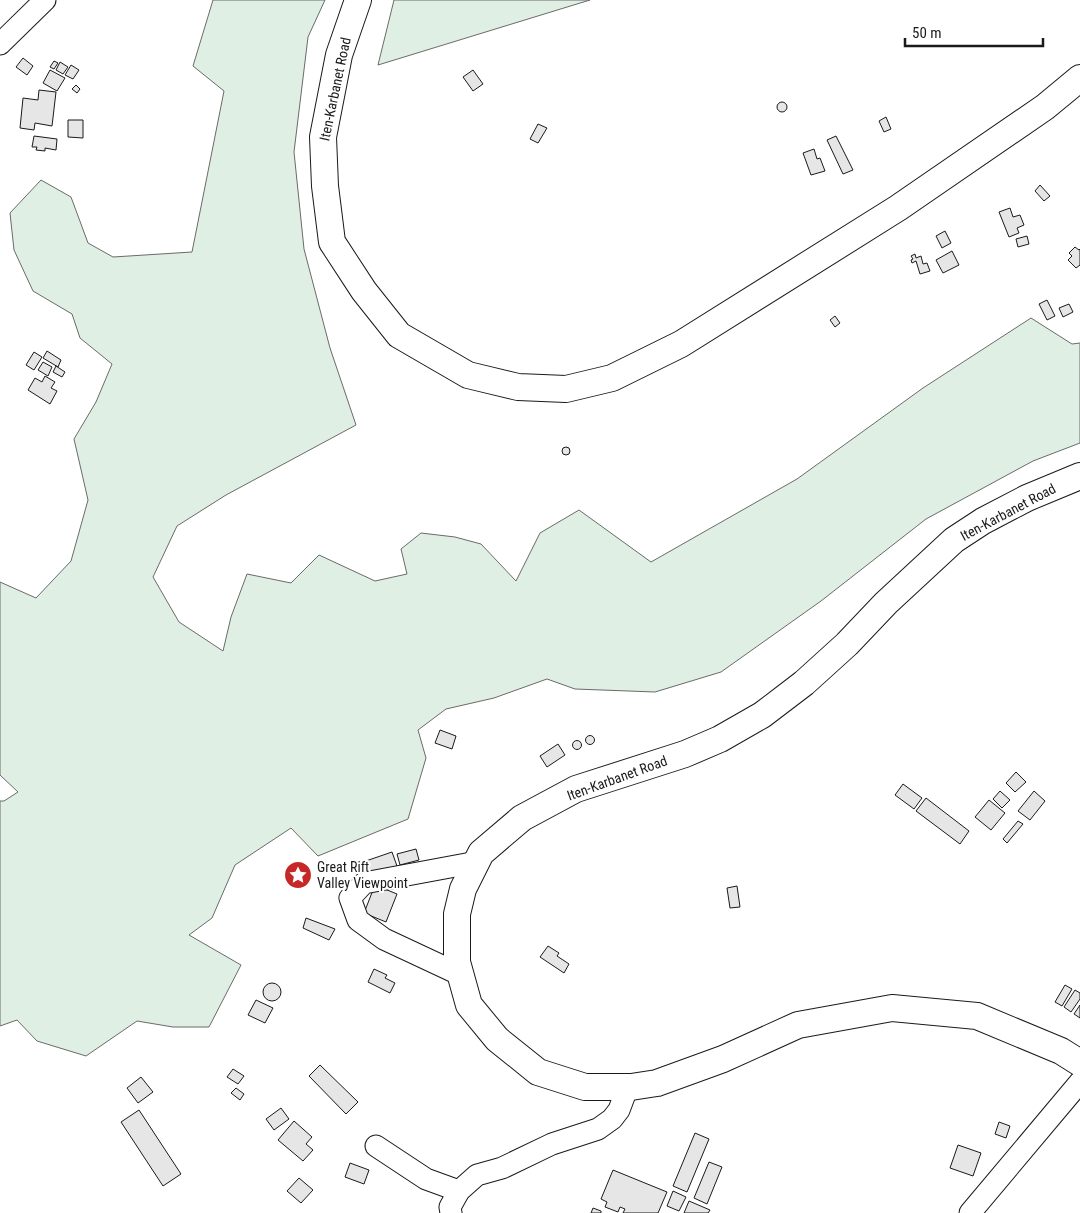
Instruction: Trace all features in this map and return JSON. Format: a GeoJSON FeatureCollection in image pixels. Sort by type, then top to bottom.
{"type":"FeatureCollection","features":[{"type":"Feature","properties":{"kind":"main road","name":"Iten-Karbanet Road"},"geometry":{"type":"LineString","coordinates":[[358,0],[339,55],[323,137],[324,186],[332,242],[364,290],[399,335],[468,376],[518,387],[566,389],[612,378],[681,344],[898,208],[1045,106],[1080,78]]}},
{"type":"Feature","properties":{"kind":"main road","name":"Iten-Karbanet Road"},"geometry":{"type":"LineString","coordinates":[[1080,476],[1027,498],[983,521],[954,540],[886,603],[847,644],[804,683],[762,715],[720,739],[694,750],[576,790],[522,818],[481,853],[463,888],[457,914],[457,962],[469,1005],[497,1039],[538,1072],[584,1087],[657,1083],[715,1062],[798,1025],[892,1008],[977,1016],[1061,1051],[1080,1063]]}},
{"type":"Feature","properties":{"kind":"street"},"geometry":{"type":"LineString","coordinates":[[0,44],[46,0]]}},
{"type":"Feature","properties":{"kind":"street"},"geometry":{"type":"LineString","coordinates":[[461,975],[384,939],[358,920],[350,898],[364,883],[476,862]]}},
{"type":"Feature","properties":{"kind":"street"},"geometry":{"type":"LineString","coordinates":[[970,1213],[1080,1082]]}},
{"type":"Feature","properties":{"kind":"street"},"geometry":{"type":"LineString","coordinates":[[451,1213],[450,1207],[459,1191],[477,1175],[502,1168],[552,1144],[598,1129],[612,1119],[619,1110],[628,1086]]}},
{"type":"Feature","properties":{"kind":"street"},"geometry":{"type":"LineString","coordinates":[[376,1146],[426,1179],[459,1191]]}},
{"type":"Feature","properties":{"kind":"green space"},"geometry":{"type":"Polygon","coordinates":[[[213,0],[325,0],[308,37],[294,152],[304,249],[330,348],[356,425],[226,495],[177,526],[153,577],[179,622],[223,651],[231,617],[247,574],[291,583],[319,555],[375,581],[407,574],[401,549],[421,533],[455,537],[481,544],[516,581],[540,533],[579,510],[651,562],[797,479],[923,388],[1031,318],[1072,344],[1080,343],[1080,443],[1033,461],[926,519],[821,601],[721,672],[655,692],[575,689],[547,679],[494,698],[446,709],[418,730],[426,758],[408,819],[318,856],[291,828],[235,865],[212,918],[189,935],[241,965],[209,1027],[173,1027],[137,1021],[86,1056],[37,1041],[17,1020],[0,1026],[0,801],[4,801],[18,792],[0,775],[0,582],[36,598],[71,561],[88,500],[74,439],[96,402],[112,364],[80,338],[72,314],[33,291],[14,250],[10,213],[41,180],[71,197],[88,243],[113,257],[192,252],[224,91],[193,66],[213,0]]]}},
{"type":"Feature","properties":{"kind":"green space"},"geometry":{"type":"Polygon","coordinates":[[[394,0],[590,0],[378,65],[394,0]]]}},
{"type":"Feature","properties":{"kind":"building"},"geometry":{"type":"Polygon","coordinates":[[[23,58],[33,66],[27,75],[16,67],[23,58]]]}},
{"type":"Feature","properties":{"kind":"building"},"geometry":{"type":"Polygon","coordinates":[[[54,61],[58,63],[54,69],[50,67],[54,61]]]}},
{"type":"Feature","properties":{"kind":"building"},"geometry":{"type":"Polygon","coordinates":[[[60,62],[68,67],[63,74],[56,70],[60,62]]]}},
{"type":"Feature","properties":{"kind":"building"},"geometry":{"type":"Polygon","coordinates":[[[71,65],[79,70],[73,79],[65,75],[71,65]]]}},
{"type":"Feature","properties":{"kind":"building"},"geometry":{"type":"Polygon","coordinates":[[[50,70],[65,78],[57,91],[43,83],[50,70]]]}},
{"type":"Feature","properties":{"kind":"building"},"geometry":{"type":"Polygon","coordinates":[[[473,70],[483,84],[473,91],[463,77],[473,70]]]}},
{"type":"Feature","properties":{"kind":"building"},"geometry":{"type":"Polygon","coordinates":[[[76,85],[80,89],[77,93],[72,89],[76,85]]]}},
{"type":"Feature","properties":{"kind":"building"},"geometry":{"type":"Polygon","coordinates":[[[39,90],[56,92],[52,126],[35,123],[34,130],[20,128],[23,98],[38,100],[39,90]]]}},
{"type":"Feature","properties":{"kind":"building"},"geometry":{"type":"Polygon","coordinates":[[[780,102],[784,102],[787,107],[786,111],[780,112],[777,109],[777,105],[780,102]]]}},
{"type":"Feature","properties":{"kind":"building"},"geometry":{"type":"Polygon","coordinates":[[[886,117],[891,129],[884,132],[879,121],[886,117]]]}},
{"type":"Feature","properties":{"kind":"building"},"geometry":{"type":"Polygon","coordinates":[[[68,120],[83,120],[83,138],[68,137],[68,120]]]}},
{"type":"Feature","properties":{"kind":"building"},"geometry":{"type":"Polygon","coordinates":[[[538,124],[547,128],[538,143],[530,139],[538,124]]]}},
{"type":"Feature","properties":{"kind":"building"},"geometry":{"type":"Polygon","coordinates":[[[34,136],[57,139],[56,150],[45,148],[45,151],[36,150],[37,147],[32,147],[34,136]]]}},
{"type":"Feature","properties":{"kind":"building"},"geometry":{"type":"Polygon","coordinates":[[[836,136],[853,170],[843,174],[827,140],[836,136]]]}},
{"type":"Feature","properties":{"kind":"building"},"geometry":{"type":"Polygon","coordinates":[[[814,149],[817,159],[820,158],[825,171],[811,175],[803,153],[814,149]]]}},
{"type":"Feature","properties":{"kind":"building"},"geometry":{"type":"Polygon","coordinates":[[[1040,185],[1050,196],[1044,201],[1035,191],[1040,185]]]}},
{"type":"Feature","properties":{"kind":"building"},"geometry":{"type":"Polygon","coordinates":[[[1010,208],[1013,217],[1020,215],[1024,225],[1017,228],[1019,233],[1009,237],[999,212],[1010,208]]]}},
{"type":"Feature","properties":{"kind":"building"},"geometry":{"type":"Polygon","coordinates":[[[945,231],[951,243],[942,248],[936,236],[945,231]]]}},
{"type":"Feature","properties":{"kind":"building"},"geometry":{"type":"Polygon","coordinates":[[[1027,236],[1029,244],[1018,247],[1016,239],[1027,236]]]}},
{"type":"Feature","properties":{"kind":"building"},"geometry":{"type":"Polygon","coordinates":[[[1075,247],[1080,249],[1080,265],[1076,268],[1068,260],[1072,256],[1069,253],[1075,247]]]}},
{"type":"Feature","properties":{"kind":"building"},"geometry":{"type":"Polygon","coordinates":[[[952,251],[959,265],[943,273],[936,260],[952,251]]]}},
{"type":"Feature","properties":{"kind":"building"},"geometry":{"type":"Polygon","coordinates":[[[915,254],[916,258],[921,256],[923,264],[927,263],[930,271],[920,274],[916,261],[912,263],[911,260],[913,259],[911,256],[915,254]]]}},
{"type":"Feature","properties":{"kind":"building"},"geometry":{"type":"Polygon","coordinates":[[[1047,300],[1055,316],[1047,320],[1039,304],[1047,300]]]}},
{"type":"Feature","properties":{"kind":"building"},"geometry":{"type":"Polygon","coordinates":[[[1069,304],[1073,312],[1063,317],[1059,308],[1069,304]]]}},
{"type":"Feature","properties":{"kind":"building"},"geometry":{"type":"Polygon","coordinates":[[[835,316],[840,323],[835,327],[830,320],[835,316]]]}},
{"type":"Feature","properties":{"kind":"building"},"geometry":{"type":"Polygon","coordinates":[[[47,351],[61,360],[58,367],[43,358],[47,351]]]}},
{"type":"Feature","properties":{"kind":"building"},"geometry":{"type":"Polygon","coordinates":[[[34,352],[42,357],[34,370],[26,365],[34,352]]]}},
{"type":"Feature","properties":{"kind":"building"},"geometry":{"type":"Polygon","coordinates":[[[43,362],[52,367],[48,376],[38,370],[43,362]]]}},
{"type":"Feature","properties":{"kind":"building"},"geometry":{"type":"Polygon","coordinates":[[[56,366],[65,372],[62,377],[53,372],[56,366]]]}},
{"type":"Feature","properties":{"kind":"building"},"geometry":{"type":"Polygon","coordinates":[[[45,376],[55,382],[51,388],[57,391],[50,404],[28,390],[35,378],[42,382],[45,376]]]}},
{"type":"Feature","properties":{"kind":"building"},"geometry":{"type":"Polygon","coordinates":[[[566,447],[570,451],[566,455],[562,451],[566,447]]]}},
{"type":"Feature","properties":{"kind":"building"},"geometry":{"type":"Polygon","coordinates":[[[440,730],[456,736],[452,749],[435,743],[440,730]]]}},
{"type":"Feature","properties":{"kind":"building"},"geometry":{"type":"Polygon","coordinates":[[[590,735],[595,740],[590,745],[585,740],[590,735]]]}},
{"type":"Feature","properties":{"kind":"building"},"geometry":{"type":"Polygon","coordinates":[[[577,741],[581,745],[577,749],[573,745],[577,741]]]}},
{"type":"Feature","properties":{"kind":"building"},"geometry":{"type":"Polygon","coordinates":[[[558,744],[565,755],[547,767],[540,756],[558,744]]]}},
{"type":"Feature","properties":{"kind":"building"},"geometry":{"type":"Polygon","coordinates":[[[1016,772],[1026,782],[1015,792],[1006,783],[1016,772]]]}},
{"type":"Feature","properties":{"kind":"building"},"geometry":{"type":"Polygon","coordinates":[[[903,784],[922,798],[914,809],[895,795],[903,784]]]}},
{"type":"Feature","properties":{"kind":"building"},"geometry":{"type":"Polygon","coordinates":[[[1000,791],[1010,800],[1002,808],[993,799],[1000,791]]]}},
{"type":"Feature","properties":{"kind":"building"},"geometry":{"type":"Polygon","coordinates":[[[1034,791],[1045,801],[1030,820],[1018,811],[1034,791]]]}},
{"type":"Feature","properties":{"kind":"building"},"geometry":{"type":"Polygon","coordinates":[[[926,798],[969,831],[960,844],[916,811],[926,798]]]}},
{"type":"Feature","properties":{"kind":"building"},"geometry":{"type":"Polygon","coordinates":[[[989,800],[1005,813],[991,830],[975,817],[989,800]]]}},
{"type":"Feature","properties":{"kind":"building"},"geometry":{"type":"Polygon","coordinates":[[[1018,821],[1023,824],[1007,843],[1003,839],[1018,821]]]}},
{"type":"Feature","properties":{"kind":"building"},"geometry":{"type":"Polygon","coordinates":[[[416,849],[419,860],[400,865],[397,854],[416,849]]]}},
{"type":"Feature","properties":{"kind":"building"},"geometry":{"type":"Polygon","coordinates":[[[392,852],[397,866],[365,877],[360,863],[392,852]]]}},
{"type":"Feature","properties":{"kind":"building"},"geometry":{"type":"Polygon","coordinates":[[[375,885],[397,894],[386,922],[364,913],[375,885]]]}},
{"type":"Feature","properties":{"kind":"building"},"geometry":{"type":"Polygon","coordinates":[[[737,886],[740,907],[730,908],[727,888],[737,886]]]}},
{"type":"Feature","properties":{"kind":"building"},"geometry":{"type":"Polygon","coordinates":[[[306,918],[335,929],[329,940],[303,928],[306,918]]]}},
{"type":"Feature","properties":{"kind":"building"},"geometry":{"type":"Polygon","coordinates":[[[548,946],[559,953],[557,956],[569,964],[564,973],[540,957],[548,946]]]}},
{"type":"Feature","properties":{"kind":"building"},"geometry":{"type":"Polygon","coordinates":[[[374,969],[387,975],[385,978],[395,983],[390,993],[368,982],[374,969]]]}},
{"type":"Feature","properties":{"kind":"building"},"geometry":{"type":"Polygon","coordinates":[[[272,983],[278,986],[281,992],[278,998],[272,1001],[266,998],[263,992],[266,986],[272,983]]]}},
{"type":"Feature","properties":{"kind":"building"},"geometry":{"type":"Polygon","coordinates":[[[1065,985],[1072,989],[1062,1006],[1055,1002],[1065,985]]]}},
{"type":"Feature","properties":{"kind":"building"},"geometry":{"type":"Polygon","coordinates":[[[1075,990],[1080,993],[1080,999],[1071,1012],[1064,1007],[1075,990]]]}},
{"type":"Feature","properties":{"kind":"building"},"geometry":{"type":"Polygon","coordinates":[[[256,1000],[273,1008],[265,1023],[248,1015],[256,1000]]]}},
{"type":"Feature","properties":{"kind":"building"},"geometry":{"type":"Polygon","coordinates":[[[1080,1005],[1080,1018],[1074,1014],[1080,1005]]]}},
{"type":"Feature","properties":{"kind":"building"},"geometry":{"type":"Polygon","coordinates":[[[320,1065],[358,1102],[346,1114],[309,1076],[320,1065]]]}},
{"type":"Feature","properties":{"kind":"building"},"geometry":{"type":"Polygon","coordinates":[[[233,1069],[244,1076],[238,1084],[227,1077],[233,1069]]]}},
{"type":"Feature","properties":{"kind":"building"},"geometry":{"type":"Polygon","coordinates":[[[141,1077],[153,1092],[138,1103],[127,1088],[141,1077]]]}},
{"type":"Feature","properties":{"kind":"building"},"geometry":{"type":"Polygon","coordinates":[[[236,1088],[244,1094],[240,1100],[231,1093],[236,1088]]]}},
{"type":"Feature","properties":{"kind":"building"},"geometry":{"type":"Polygon","coordinates":[[[281,1108],[289,1119],[274,1130],[266,1119],[281,1108]]]}},
{"type":"Feature","properties":{"kind":"building"},"geometry":{"type":"Polygon","coordinates":[[[139,1110],[181,1174],[163,1186],[121,1122],[139,1110]]]}},
{"type":"Feature","properties":{"kind":"building"},"geometry":{"type":"Polygon","coordinates":[[[294,1121],[312,1137],[306,1144],[313,1150],[303,1161],[278,1140],[294,1121]]]}},
{"type":"Feature","properties":{"kind":"building"},"geometry":{"type":"Polygon","coordinates":[[[999,1122],[1010,1126],[1006,1138],[995,1134],[999,1122]]]}},
{"type":"Feature","properties":{"kind":"building"},"geometry":{"type":"Polygon","coordinates":[[[695,1133],[709,1139],[687,1192],[673,1186],[695,1133]]]}},
{"type":"Feature","properties":{"kind":"building"},"geometry":{"type":"Polygon","coordinates":[[[958,1145],[981,1153],[973,1176],[950,1168],[958,1145]]]}},
{"type":"Feature","properties":{"kind":"building"},"geometry":{"type":"Polygon","coordinates":[[[709,1162],[722,1167],[707,1204],[694,1198],[709,1162]]]}},
{"type":"Feature","properties":{"kind":"building"},"geometry":{"type":"Polygon","coordinates":[[[350,1163],[369,1170],[364,1184],[345,1177],[350,1163]]]}},
{"type":"Feature","properties":{"kind":"building"},"geometry":{"type":"Polygon","coordinates":[[[613,1170],[667,1192],[658,1213],[623,1213],[625,1209],[620,1207],[618,1212],[605,1207],[607,1202],[601,1199],[613,1170]]]}},
{"type":"Feature","properties":{"kind":"building"},"geometry":{"type":"Polygon","coordinates":[[[299,1178],[313,1190],[301,1203],[287,1191],[299,1178]]]}},
{"type":"Feature","properties":{"kind":"building"},"geometry":{"type":"Polygon","coordinates":[[[673,1191],[686,1197],[679,1211],[667,1206],[673,1191]]]}},
{"type":"Feature","properties":{"kind":"building"},"geometry":{"type":"Polygon","coordinates":[[[689,1201],[710,1210],[708,1213],[684,1213],[689,1201]]]}},
{"type":"Feature","properties":{"kind":"building"},"geometry":{"type":"Polygon","coordinates":[[[593,1208],[601,1211],[601,1213],[591,1213],[593,1208]]]}},
{"type":"Feature","properties":{"kind":"place","name":"Great Rift Valley Viewpoint"},"geometry":{"type":"Point","coordinates":[298,875]}}]}
